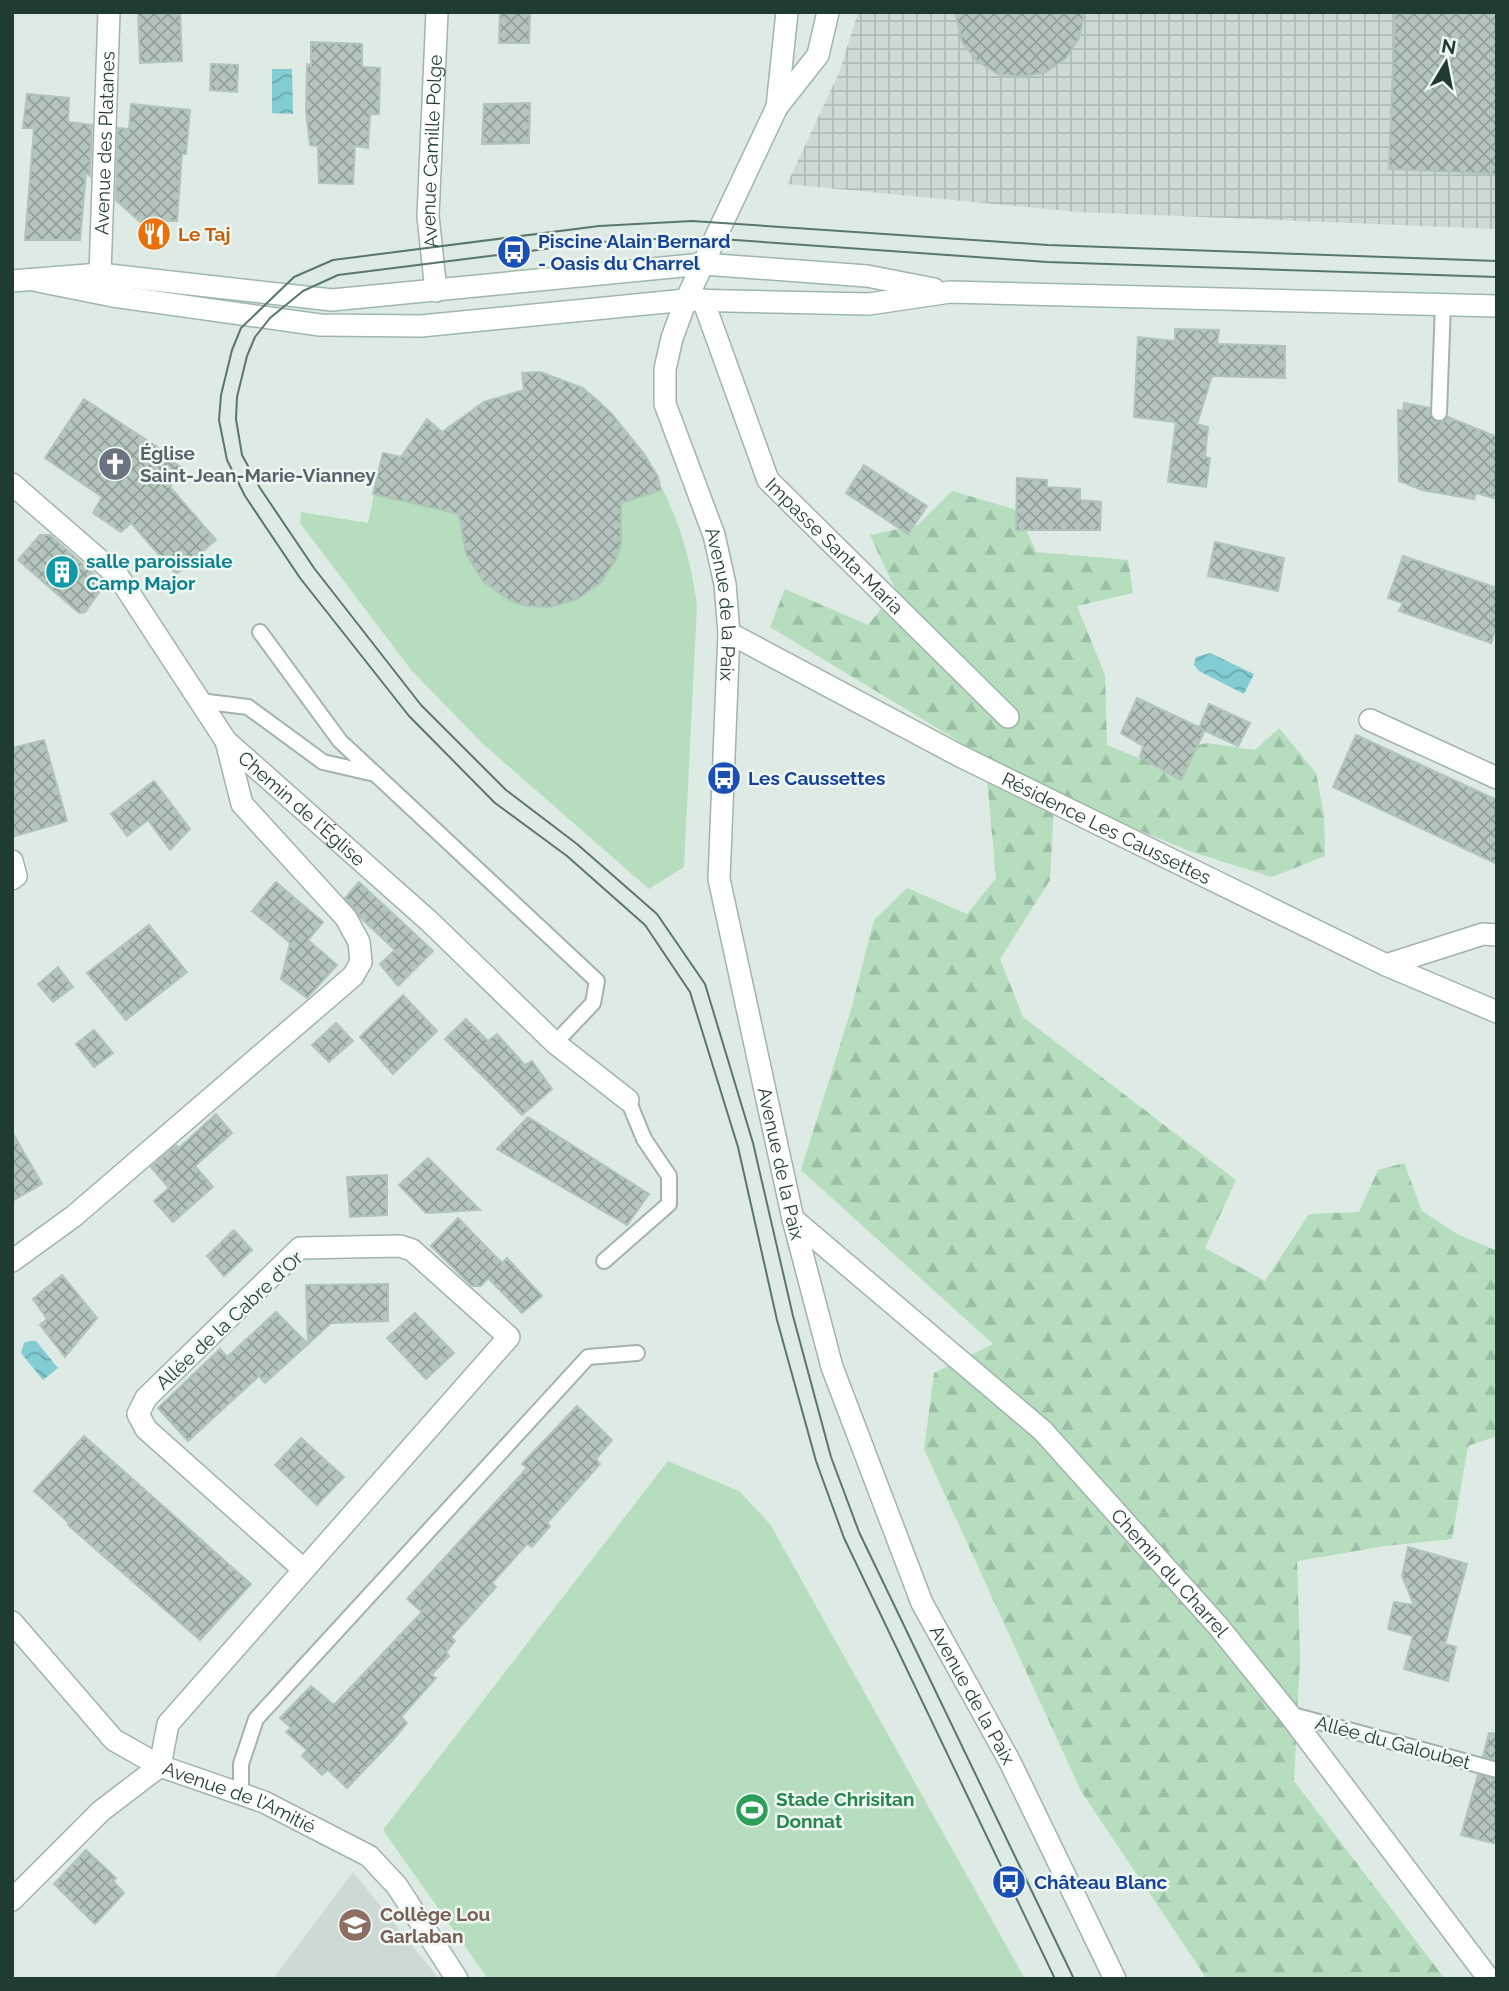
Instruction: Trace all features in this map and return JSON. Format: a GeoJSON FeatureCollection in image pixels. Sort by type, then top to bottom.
{"type":"FeatureCollection","features":[{"type":"Feature","properties":{"kind":"street","name":"Avenue des Platanes"},"geometry":{"type":"LineString","coordinates":[[100,274],[109,12]]}},
{"type":"Feature","properties":{"kind":"street","name":"Avenue Camille Polge"},"geometry":{"type":"LineString","coordinates":[[436,291],[428,216],[437,12]]}},
{"type":"Feature","properties":{"kind":"street"},"geometry":{"type":"LineString","coordinates":[[778,107],[787,12]]}},
{"type":"Feature","properties":{"kind":"street"},"geometry":{"type":"LineString","coordinates":[[778,107],[818,55],[828,12]]}},
{"type":"Feature","properties":{"kind":"street","name":"Avenue de la Paix"},"geometry":{"type":"LineString","coordinates":[[778,107],[703,264],[694,300],[671,338],[665,369],[664,404],[714,535],[725,584],[729,633],[719,879],[793,1219],[832,1367],[922,1603],[1010,1762],[1115,1979]]}},
{"type":"Feature","properties":{"kind":"street"},"geometry":{"type":"LineString","coordinates":[[12,281],[100,274],[332,300],[703,264],[867,276],[950,292],[1497,306]]}},
{"type":"Feature","properties":{"kind":"street"},"geometry":{"type":"LineString","coordinates":[[38,281],[113,296],[320,325],[421,326],[694,300],[869,304],[950,292]]}},
{"type":"Feature","properties":{"kind":"street","name":"Impasse Santa-Maria"},"geometry":{"type":"LineString","coordinates":[[694,300],[768,480],[1007,717]]}},
{"type":"Feature","properties":{"kind":"street","name":"Chemin de l'Église"},"geometry":{"type":"LineString","coordinates":[[12,484],[118,576],[226,741],[429,921],[555,1043],[628,1100]]}},
{"type":"Feature","properties":{"kind":"street","name":"Résidence Les Caussettes"},"geometry":{"type":"LineString","coordinates":[[729,633],[958,755],[1386,965],[1497,1012]]}},
{"type":"Feature","properties":{"kind":"street"},"geometry":{"type":"LineString","coordinates":[[1370,720],[1497,778]]}},
{"type":"Feature","properties":{"kind":"street"},"geometry":{"type":"LineString","coordinates":[[12,1261],[74,1216],[353,976],[361,962],[359,942],[346,918],[242,804],[226,741]]}},
{"type":"Feature","properties":{"kind":"street"},"geometry":{"type":"LineString","coordinates":[[12,861],[16,876],[12,879]]}},
{"type":"Feature","properties":{"kind":"street"},"geometry":{"type":"LineString","coordinates":[[1386,965],[1483,934],[1497,935]]}},
{"type":"Feature","properties":{"kind":"street","name":"Chemin du Charrel"},"geometry":{"type":"LineString","coordinates":[[793,1219],[1042,1431],[1218,1626],[1289,1714],[1489,1979]]}},
{"type":"Feature","properties":{"kind":"street","name":"Allée de la Cabre d'Or"},"geometry":{"type":"LineString","coordinates":[[160,1766],[167,1724],[509,1337],[412,1250],[400,1246],[300,1248],[146,1398],[138,1414],[146,1429],[303,1569]]}},
{"type":"Feature","properties":{"kind":"street","name":"Avenue de l'Amitié"},"geometry":{"type":"LineString","coordinates":[[12,1622],[114,1740],[160,1766],[264,1802],[369,1856],[397,1886],[457,1979]]}},
{"type":"Feature","properties":{"kind":"street"},"geometry":{"type":"LineString","coordinates":[[12,1900],[101,1811],[160,1766]]}},
{"type":"Feature","properties":{"kind":"lane"},"geometry":{"type":"LineString","coordinates":[[1439,413],[1443,304]]}},
{"type":"Feature","properties":{"kind":"lane"},"geometry":{"type":"LineString","coordinates":[[260,632],[340,741],[597,981],[593,1003],[555,1043]]}},
{"type":"Feature","properties":{"kind":"lane"},"geometry":{"type":"LineString","coordinates":[[200,701],[248,707],[323,762],[376,775]]}},
{"type":"Feature","properties":{"kind":"lane"},"geometry":{"type":"LineString","coordinates":[[604,1261],[669,1204],[669,1176],[644,1139],[628,1100]]}},
{"type":"Feature","properties":{"kind":"lane"},"geometry":{"type":"LineString","coordinates":[[241,1795],[241,1764],[256,1719],[588,1357],[637,1353]]}},
{"type":"Feature","properties":{"kind":"lane","name":"Allée du Galoubet"},"geometry":{"type":"LineString","coordinates":[[1289,1714],[1497,1770]]}},
{"type":"Feature","properties":{"kind":"shaded area"},"geometry":{"type":"Polygon","coordinates":[[[858,12],[1497,12],[1497,229],[1078,212],[787,184],[839,73],[858,12]]]}},
{"type":"Feature","properties":{"kind":"shaded area","name":"Collège Lou Garlaban"},"geometry":{"type":"Polygon","coordinates":[[[353,1872],[439,1979],[273,1979],[353,1872]]]}},
{"type":"Feature","properties":{"kind":"green space"},"geometry":{"type":"Polygon","coordinates":[[[532,372],[532,377],[542,377],[542,372],[582,388],[600,401],[615,418],[652,469],[673,512],[688,557],[697,605],[684,867],[649,889],[482,743],[412,671],[300,523],[301,512],[368,523],[383,453],[401,457],[427,419],[442,432],[480,404],[524,393],[522,373],[532,372]]]}},
{"type":"Feature","properties":{"kind":"green space"},"geometry":{"type":"Polygon","coordinates":[[[952,491],[1017,510],[1036,552],[1128,560],[1133,593],[1077,606],[1105,675],[1107,745],[1141,759],[1207,743],[1255,750],[1279,728],[1316,773],[1324,815],[1325,856],[1272,877],[1192,852],[1112,819],[1054,804],[1050,880],[1000,959],[1023,1017],[1236,1180],[1205,1248],[1265,1281],[1309,1214],[1359,1212],[1378,1170],[1404,1163],[1422,1211],[1457,1234],[1497,1251],[1497,1436],[1468,1446],[1452,1539],[1385,1546],[1297,1561],[1300,1657],[1294,1781],[1445,1979],[1207,1979],[1081,1791],[924,1449],[934,1373],[993,1344],[801,1170],[851,1010],[874,920],[907,888],[967,914],[996,878],[985,757],[770,627],[785,589],[868,625],[896,591],[870,535],[918,525],[952,491]]]}},
{"type":"Feature","properties":{"kind":"green space","name":"Stade Chrisitan Donnat"},"geometry":{"type":"Polygon","coordinates":[[[668,1461],[739,1491],[770,1524],[1025,1979],[488,1979],[383,1830],[668,1461]]]}},
{"type":"Feature","properties":{"kind":"water"},"geometry":{"type":"Polygon","coordinates":[[[272,69],[292,69],[293,114],[272,113],[272,69]]]}},
{"type":"Feature","properties":{"kind":"water"},"geometry":{"type":"Polygon","coordinates":[[[1210,653],[1254,674],[1244,694],[1199,671],[1194,665],[1196,657],[1210,653]]]}},
{"type":"Feature","properties":{"kind":"water"},"geometry":{"type":"Polygon","coordinates":[[[36,1341],[58,1368],[43,1380],[21,1353],[24,1343],[36,1341]]]}},
{"type":"Feature","properties":{"kind":"building"},"geometry":{"type":"Polygon","coordinates":[[[138,12],[180,12],[182,61],[140,63],[138,12]]]}},
{"type":"Feature","properties":{"kind":"building"},"geometry":{"type":"Polygon","coordinates":[[[500,12],[530,12],[529,43],[499,43],[500,12]]]}},
{"type":"Feature","properties":{"kind":"building"},"geometry":{"type":"Polygon","coordinates":[[[955,12],[1085,12],[1079,38],[1066,58],[1046,72],[1022,77],[998,74],[977,61],[962,42],[955,12]]]}},
{"type":"Feature","properties":{"kind":"building"},"geometry":{"type":"Polygon","coordinates":[[[1395,12],[1497,12],[1497,174],[1389,169],[1395,12]]]}},
{"type":"Feature","properties":{"kind":"building"},"geometry":{"type":"Polygon","coordinates":[[[311,42],[362,44],[362,67],[380,68],[379,114],[370,114],[368,148],[355,146],[353,184],[319,183],[318,146],[310,145],[306,111],[307,64],[311,66],[311,42]]]}},
{"type":"Feature","properties":{"kind":"building"},"geometry":{"type":"Polygon","coordinates":[[[211,64],[238,65],[237,92],[210,90],[211,64]]]}},
{"type":"Feature","properties":{"kind":"building"},"geometry":{"type":"Polygon","coordinates":[[[27,94],[69,98],[68,122],[92,125],[90,176],[86,172],[80,240],[25,240],[34,128],[23,128],[27,94]]]}},
{"type":"Feature","properties":{"kind":"building"},"geometry":{"type":"Polygon","coordinates":[[[530,103],[529,143],[482,144],[484,104],[530,103]]]}},
{"type":"Feature","properties":{"kind":"building"},"geometry":{"type":"Polygon","coordinates":[[[131,104],[190,110],[186,154],[182,154],[177,221],[165,221],[162,242],[116,200],[118,128],[129,129],[131,104]]]}},
{"type":"Feature","properties":{"kind":"building"},"geometry":{"type":"Polygon","coordinates":[[[1175,329],[1219,330],[1217,344],[1285,346],[1285,378],[1212,376],[1197,424],[1208,427],[1205,457],[1210,458],[1206,487],[1168,482],[1176,422],[1134,417],[1138,337],[1175,341],[1175,329]]]}},
{"type":"Feature","properties":{"kind":"building"},"geometry":{"type":"Polygon","coordinates":[[[540,372],[583,388],[611,413],[644,454],[658,477],[661,490],[621,503],[621,543],[616,559],[600,583],[577,599],[550,607],[528,606],[511,601],[484,582],[466,554],[459,514],[373,494],[383,453],[401,457],[427,419],[442,432],[484,402],[524,390],[522,373],[540,372]]]}},
{"type":"Feature","properties":{"kind":"building","name":"Église Saint-Jean-Marie-Vianney"},"geometry":{"type":"Polygon","coordinates":[[[84,399],[171,456],[169,460],[183,468],[170,487],[216,540],[176,574],[131,523],[121,532],[93,513],[102,497],[45,458],[84,399]]]}},
{"type":"Feature","properties":{"kind":"building"},"geometry":{"type":"Polygon","coordinates":[[[1404,403],[1430,408],[1435,421],[1443,422],[1448,417],[1497,437],[1497,499],[1476,493],[1474,499],[1422,490],[1399,481],[1398,410],[1403,411],[1404,403]]]}},
{"type":"Feature","properties":{"kind":"building"},"geometry":{"type":"Polygon","coordinates":[[[864,465],[927,506],[908,534],[846,493],[864,465]]]}},
{"type":"Feature","properties":{"kind":"building"},"geometry":{"type":"Polygon","coordinates":[[[1017,478],[1047,480],[1047,487],[1080,489],[1080,500],[1101,502],[1100,530],[1016,530],[1017,478]]]}},
{"type":"Feature","properties":{"kind":"building","name":"salle paroissiale Camp Major"},"geometry":{"type":"Polygon","coordinates":[[[40,535],[50,535],[105,584],[85,612],[79,613],[18,560],[40,535]]]}},
{"type":"Feature","properties":{"kind":"building"},"geometry":{"type":"Polygon","coordinates":[[[1215,542],[1284,558],[1278,591],[1208,576],[1215,542]]]}},
{"type":"Feature","properties":{"kind":"building"},"geometry":{"type":"Polygon","coordinates":[[[1403,556],[1497,588],[1497,624],[1491,643],[1399,611],[1403,603],[1388,598],[1403,556]]]}},
{"type":"Feature","properties":{"kind":"building"},"geometry":{"type":"Polygon","coordinates":[[[1137,698],[1205,730],[1181,780],[1140,757],[1143,746],[1121,733],[1137,698]]]}},
{"type":"Feature","properties":{"kind":"building"},"geometry":{"type":"Polygon","coordinates":[[[1209,704],[1250,723],[1238,746],[1199,728],[1209,704]]]}},
{"type":"Feature","properties":{"kind":"building"},"geometry":{"type":"Polygon","coordinates":[[[1356,735],[1497,800],[1497,864],[1333,787],[1356,735]]]}},
{"type":"Feature","properties":{"kind":"building"},"geometry":{"type":"Polygon","coordinates":[[[44,740],[67,821],[12,837],[12,748],[44,740]]]}},
{"type":"Feature","properties":{"kind":"building"},"geometry":{"type":"Polygon","coordinates":[[[154,781],[190,829],[170,850],[148,820],[127,836],[111,814],[154,781]]]}},
{"type":"Feature","properties":{"kind":"building"},"geometry":{"type":"Polygon","coordinates":[[[276,882],[323,922],[308,940],[337,965],[307,998],[281,979],[290,943],[252,911],[276,882]]]}},
{"type":"Feature","properties":{"kind":"building"},"geometry":{"type":"Polygon","coordinates":[[[359,882],[433,951],[398,986],[380,964],[395,950],[362,919],[345,898],[359,882]]]}},
{"type":"Feature","properties":{"kind":"building"},"geometry":{"type":"Polygon","coordinates":[[[149,925],[187,972],[126,1020],[87,973],[149,925]]]}},
{"type":"Feature","properties":{"kind":"building"},"geometry":{"type":"Polygon","coordinates":[[[58,967],[73,987],[53,1002],[38,984],[58,967]]]}},
{"type":"Feature","properties":{"kind":"building"},"geometry":{"type":"Polygon","coordinates":[[[403,995],[437,1031],[393,1074],[360,1037],[403,995]]]}},
{"type":"Feature","properties":{"kind":"building"},"geometry":{"type":"Polygon","coordinates":[[[466,1019],[488,1041],[497,1034],[525,1065],[532,1061],[552,1089],[522,1115],[445,1039],[466,1019]]]}},
{"type":"Feature","properties":{"kind":"building"},"geometry":{"type":"Polygon","coordinates":[[[336,1023],[353,1041],[329,1062],[312,1045],[336,1023]]]}},
{"type":"Feature","properties":{"kind":"building"},"geometry":{"type":"Polygon","coordinates":[[[94,1030],[113,1053],[94,1067],[76,1044],[94,1030]]]}},
{"type":"Feature","properties":{"kind":"building"},"geometry":{"type":"Polygon","coordinates":[[[216,1114],[232,1133],[195,1166],[213,1187],[173,1222],[154,1201],[169,1188],[151,1167],[176,1145],[179,1148],[216,1114]]]}},
{"type":"Feature","properties":{"kind":"building"},"geometry":{"type":"Polygon","coordinates":[[[528,1117],[649,1194],[627,1225],[497,1149],[528,1117]]]}},
{"type":"Feature","properties":{"kind":"building"},"geometry":{"type":"Polygon","coordinates":[[[12,1132],[42,1184],[12,1201],[12,1132]]]}},
{"type":"Feature","properties":{"kind":"building"},"geometry":{"type":"Polygon","coordinates":[[[428,1158],[480,1210],[426,1213],[399,1185],[428,1158]]]}},
{"type":"Feature","properties":{"kind":"building"},"geometry":{"type":"Polygon","coordinates":[[[387,1175],[387,1215],[350,1217],[347,1177],[387,1175]]]}},
{"type":"Feature","properties":{"kind":"building"},"geometry":{"type":"Polygon","coordinates":[[[458,1218],[502,1263],[507,1258],[542,1296],[522,1313],[488,1278],[481,1286],[472,1286],[431,1246],[458,1218]]]}},
{"type":"Feature","properties":{"kind":"building"},"geometry":{"type":"Polygon","coordinates":[[[234,1230],[252,1250],[224,1276],[207,1256],[234,1230]]]}},
{"type":"Feature","properties":{"kind":"building"},"geometry":{"type":"Polygon","coordinates":[[[62,1275],[97,1318],[65,1357],[40,1325],[47,1319],[33,1299],[62,1275]]]}},
{"type":"Feature","properties":{"kind":"building"},"geometry":{"type":"Polygon","coordinates":[[[388,1284],[388,1321],[331,1323],[308,1344],[306,1285],[388,1284]]]}},
{"type":"Feature","properties":{"kind":"building"},"geometry":{"type":"Polygon","coordinates":[[[276,1312],[308,1344],[265,1383],[259,1376],[188,1441],[158,1408],[220,1349],[227,1357],[276,1312]]]}},
{"type":"Feature","properties":{"kind":"building"},"geometry":{"type":"Polygon","coordinates":[[[415,1313],[454,1353],[426,1379],[387,1338],[415,1313]]]}},
{"type":"Feature","properties":{"kind":"building"},"geometry":{"type":"Polygon","coordinates":[[[577,1406],[612,1440],[596,1459],[600,1464],[547,1523],[550,1526],[532,1547],[527,1544],[492,1583],[496,1587],[451,1637],[455,1641],[446,1652],[449,1656],[431,1675],[436,1678],[401,1717],[407,1723],[391,1742],[347,1788],[328,1770],[322,1775],[302,1756],[307,1750],[286,1732],[291,1728],[280,1718],[311,1686],[334,1705],[422,1612],[407,1599],[527,1468],[522,1464],[577,1406]]]}},
{"type":"Feature","properties":{"kind":"building"},"geometry":{"type":"Polygon","coordinates":[[[84,1436],[251,1584],[200,1640],[68,1525],[69,1523],[34,1491],[84,1436]]]}},
{"type":"Feature","properties":{"kind":"building"},"geometry":{"type":"Polygon","coordinates":[[[301,1438],[344,1477],[317,1505],[275,1465],[301,1438]]]}},
{"type":"Feature","properties":{"kind":"building"},"geometry":{"type":"Polygon","coordinates":[[[1408,1547],[1467,1564],[1445,1644],[1456,1647],[1448,1681],[1404,1669],[1413,1636],[1388,1629],[1394,1602],[1414,1605],[1402,1576],[1408,1547]]]}},
{"type":"Feature","properties":{"kind":"building"},"geometry":{"type":"Polygon","coordinates":[[[1489,1733],[1497,1734],[1497,1760],[1483,1756],[1489,1733]]]}},
{"type":"Feature","properties":{"kind":"building"},"geometry":{"type":"Polygon","coordinates":[[[1478,1775],[1497,1779],[1497,1844],[1461,1835],[1478,1775]]]}},
{"type":"Feature","properties":{"kind":"building"},"geometry":{"type":"Polygon","coordinates":[[[86,1850],[116,1878],[113,1881],[124,1893],[95,1924],[54,1884],[86,1850]]]}},
{"type":"Feature","properties":{"kind":"tram line"},"geometry":{"type":"LineString","coordinates":[[1055,1979],[844,1538],[816,1461],[777,1320],[738,1147],[690,992],[645,925],[567,856],[495,803],[409,716],[300,578],[245,496],[227,460],[219,420],[221,395],[232,350],[241,328],[294,277],[333,260],[599,226],[692,221],[1048,245],[1497,261]]}},
{"type":"Feature","properties":{"kind":"tram line"},"geometry":{"type":"LineString","coordinates":[[1074,1979],[859,1532],[831,1457],[793,1316],[753,1143],[705,984],[657,914],[577,844],[506,790],[421,705],[314,568],[260,488],[242,455],[236,419],[237,397],[247,356],[255,337],[270,318],[303,291],[338,275],[601,242],[692,237],[1047,262],[1497,277]]}},
{"type":"Feature","properties":{"kind":"place","name":"Le Taj"},"geometry":{"type":"Point","coordinates":[154,234]}},
{"type":"Feature","properties":{"kind":"place","name":"Piscine Alain Bernard - Oasis du Charrel"},"geometry":{"type":"Point","coordinates":[514,252]}},
{"type":"Feature","properties":{"kind":"place","name":"Église Saint-Jean-Marie-Vianney"},"geometry":{"type":"Point","coordinates":[115,464]}},
{"type":"Feature","properties":{"kind":"place","name":"salle paroissiale Camp Major"},"geometry":{"type":"Point","coordinates":[62,572]}},
{"type":"Feature","properties":{"kind":"place","name":"Les Caussettes"},"geometry":{"type":"Point","coordinates":[724,778]}},
{"type":"Feature","properties":{"kind":"place","name":"Stade Chrisitan Donnat"},"geometry":{"type":"Point","coordinates":[752,1810]}},
{"type":"Feature","properties":{"kind":"place","name":"Château Blanc"},"geometry":{"type":"Point","coordinates":[1009,1882]}},
{"type":"Feature","properties":{"kind":"place","name":"Collège Lou Garlaban"},"geometry":{"type":"Point","coordinates":[355,1925]}}]}
